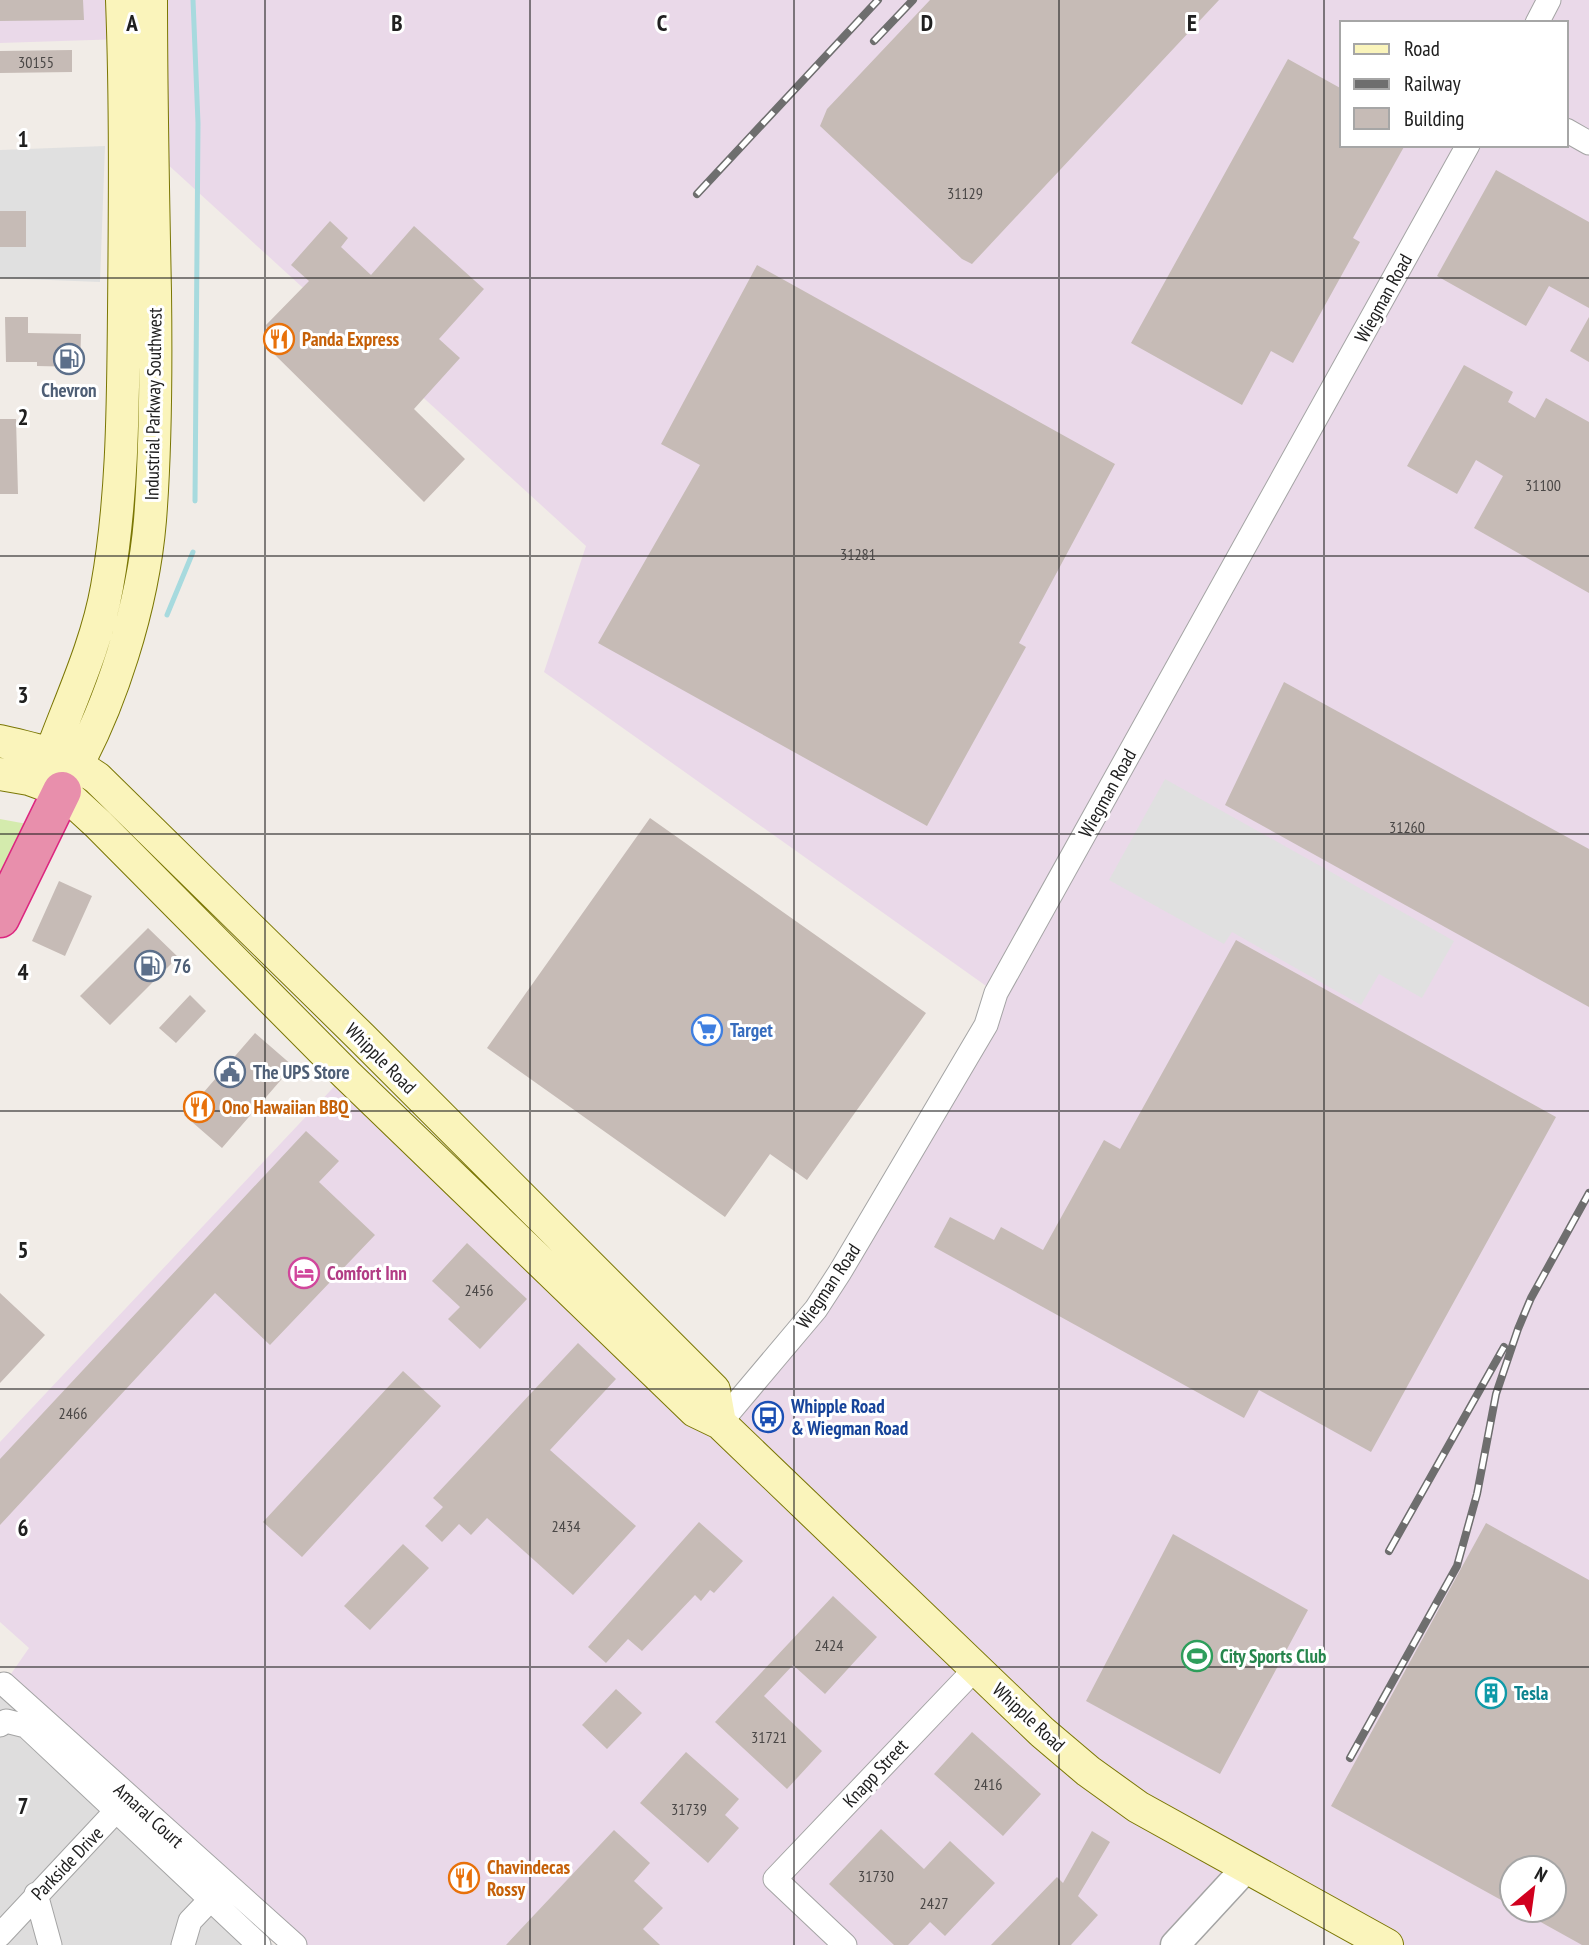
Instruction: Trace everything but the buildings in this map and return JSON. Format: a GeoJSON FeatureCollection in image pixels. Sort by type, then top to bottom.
{"type":"FeatureCollection","features":[{"type":"Feature","properties":{"kind":"highway"},"geometry":{"type":"LineString","coordinates":[[0,918],[64,769]]}},
{"type":"Feature","properties":{"kind":"main road","name":"Industrial Parkway Southwest"},"geometry":{"type":"LineString","coordinates":[[64,769],[91,646],[104,601],[118,509],[123,401],[125,182],[122,0]]}},
{"type":"Feature","properties":{"kind":"main road","name":"Industrial Parkway Southwest"},"geometry":{"type":"LineString","coordinates":[[64,769],[94,733],[124,649],[138,594],[150,522],[156,399],[151,0]]}},
{"type":"Feature","properties":{"kind":"main road"},"geometry":{"type":"LineString","coordinates":[[0,741],[64,769]]}},
{"type":"Feature","properties":{"kind":"main road","name":"Whipple Road"},"geometry":{"type":"LineString","coordinates":[[0,774],[29,779],[64,769],[97,824],[346,1074],[695,1411],[720,1423],[1042,1732],[1088,1771],[1138,1807],[1387,1945]]}},
{"type":"Feature","properties":{"kind":"street"},"geometry":{"type":"LineString","coordinates":[[1538,21],[1549,0]]}},
{"type":"Feature","properties":{"kind":"street"},"geometry":{"type":"LineString","coordinates":[[1568,131],[1589,143]]}},
{"type":"Feature","properties":{"kind":"street","name":"Wiegman Road"},"geometry":{"type":"LineString","coordinates":[[720,1423],[816,1309],[986,1025],[996,993],[1007,972],[1467,147]]}},
{"type":"Feature","properties":{"kind":"street","name":"Knapp Street"},"geometry":{"type":"LineString","coordinates":[[845,1945],[775,1879],[976,1668]]}},
{"type":"Feature","properties":{"kind":"street","name":"Amaral Court"},"geometry":{"type":"LineString","coordinates":[[4,1684],[295,1945]]}},
{"type":"Feature","properties":{"kind":"street"},"geometry":{"type":"LineString","coordinates":[[0,1725],[6,1721],[26,1726],[115,1812]]}},
{"type":"Feature","properties":{"kind":"street","name":"Parkside Drive"},"geometry":{"type":"LineString","coordinates":[[0,1935],[115,1812],[259,1945]]}},
{"type":"Feature","properties":{"kind":"street"},"geometry":{"type":"LineString","coordinates":[[1175,1945],[1247,1867]]}},
{"type":"Feature","properties":{"kind":"street"},"geometry":{"type":"LineString","coordinates":[[36,1894],[50,1945]]}},
{"type":"Feature","properties":{"kind":"street"},"geometry":{"type":"LineString","coordinates":[[183,1945],[190,1922],[211,1899]]}},
{"type":"Feature","properties":{"kind":"shaded area"},"geometry":{"type":"Polygon","coordinates":[[[0,0],[122,0],[123,39],[0,43],[0,0]]]}},
{"type":"Feature","properties":{"kind":"shaded area"},"geometry":{"type":"Polygon","coordinates":[[[151,0],[1589,0],[1589,1945],[1387,1945],[1247,1867],[1175,1945],[295,1945],[4,1684],[29,1648],[0,1622],[0,1442],[346,1074],[720,1423],[816,1309],[996,993],[544,672],[586,546],[153,151],[151,0]]]}},
{"type":"Feature","properties":{"kind":"shaded area"},"geometry":{"type":"Polygon","coordinates":[[[105,146],[100,282],[0,278],[0,150],[105,146]]]}},
{"type":"Feature","properties":{"kind":"shaded area"},"geometry":{"type":"Polygon","coordinates":[[[1165,779],[1454,941],[1422,998],[1379,974],[1361,1005],[1232,932],[1224,944],[1109,880],[1165,779]]]}},
{"type":"Feature","properties":{"kind":"shaded area"},"geometry":{"type":"Polygon","coordinates":[[[0,1692],[274,1945],[0,1945],[0,1692]]]}},
{"type":"Feature","properties":{"kind":"green space"},"geometry":{"type":"Polygon","coordinates":[[[0,819],[27,824],[0,880],[0,819]]]}},
{"type":"Feature","properties":{"kind":"waterway"},"geometry":{"type":"LineString","coordinates":[[193,0],[198,123],[195,501]]}},
{"type":"Feature","properties":{"kind":"waterway"},"geometry":{"type":"LineString","coordinates":[[167,615],[193,552]]}},
{"type":"Feature","properties":{"kind":"railway"},"geometry":{"type":"LineString","coordinates":[[697,194],[878,0]]}},
{"type":"Feature","properties":{"kind":"railway"},"geometry":{"type":"LineString","coordinates":[[874,41],[913,0]]}},
{"type":"Feature","properties":{"kind":"railway"},"geometry":{"type":"LineString","coordinates":[[1350,1758],[1457,1566],[1477,1494],[1496,1394],[1518,1329],[1531,1298],[1589,1193]]}},
{"type":"Feature","properties":{"kind":"railway"},"geometry":{"type":"LineString","coordinates":[[1389,1551],[1504,1347]]}},
{"type":"Feature","properties":{"kind":"place","name":"Panda Express"},"geometry":{"type":"Point","coordinates":[279,339]}},
{"type":"Feature","properties":{"kind":"place","name":"Chevron"},"geometry":{"type":"Point","coordinates":[69,359]}},
{"type":"Feature","properties":{"kind":"place","name":"76"},"geometry":{"type":"Point","coordinates":[150,966]}},
{"type":"Feature","properties":{"kind":"place","name":"Target"},"geometry":{"type":"Point","coordinates":[707,1030]}},
{"type":"Feature","properties":{"kind":"place","name":"The UPS Store"},"geometry":{"type":"Point","coordinates":[230,1072]}},
{"type":"Feature","properties":{"kind":"place","name":"Ono Hawaiian BBQ"},"geometry":{"type":"Point","coordinates":[199,1107]}},
{"type":"Feature","properties":{"kind":"place","name":"Comfort Inn"},"geometry":{"type":"Point","coordinates":[304,1273]}},
{"type":"Feature","properties":{"kind":"place","name":"Whipple Road & Wiegman Road"},"geometry":{"type":"Point","coordinates":[768,1417]}},
{"type":"Feature","properties":{"kind":"place","name":"City Sports Club"},"geometry":{"type":"Point","coordinates":[1197,1656]}},
{"type":"Feature","properties":{"kind":"place","name":"Tesla"},"geometry":{"type":"Point","coordinates":[1491,1693]}},
{"type":"Feature","properties":{"kind":"place","name":"Chavindecas Rossy"},"geometry":{"type":"Point","coordinates":[464,1878]}}]}
